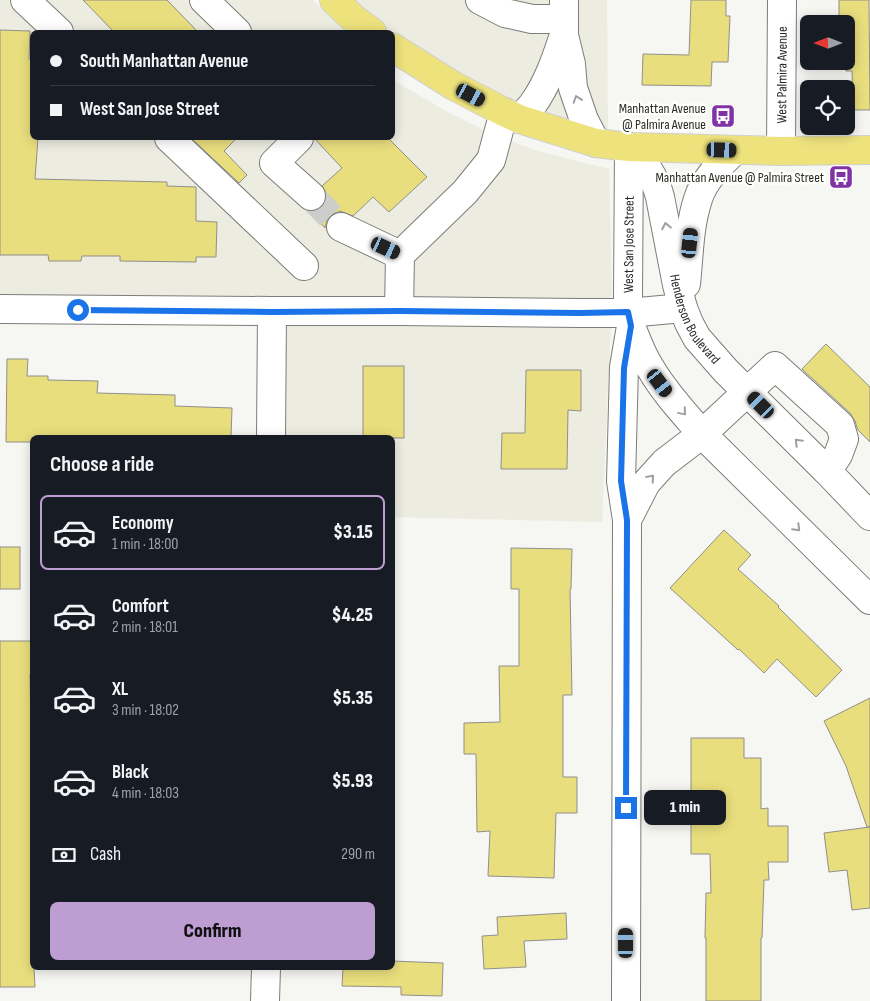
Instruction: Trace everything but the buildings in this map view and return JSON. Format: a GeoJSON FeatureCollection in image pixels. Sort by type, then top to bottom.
{"type":"FeatureCollection","features":[{"type":"Feature","properties":{"kind":"main road"},"geometry":{"type":"LineString","coordinates":[[334,0],[369,30]]}},
{"type":"Feature","properties":{"kind":"main road"},"geometry":{"type":"LineString","coordinates":[[395,50],[454,86],[512,115],[596,144],[629,147],[735,150],[870,150]]}},
{"type":"Feature","properties":{"kind":"street"},"geometry":{"type":"LineString","coordinates":[[25,0],[57,30]]}},
{"type":"Feature","properties":{"kind":"street"},"geometry":{"type":"LineString","coordinates":[[480,0],[506,13],[532,19],[564,18]]}},
{"type":"Feature","properties":{"kind":"street","name":"West Palmira Avenue"},"geometry":{"type":"LineString","coordinates":[[781,151],[782,0]]}},
{"type":"Feature","properties":{"kind":"street"},"geometry":{"type":"LineString","coordinates":[[210,2],[235,30]]}},
{"type":"Feature","properties":{"kind":"street"},"geometry":{"type":"LineString","coordinates":[[400,311],[400,255],[464,192],[491,160],[512,115],[533,104],[548,79],[555,62],[564,18]]}},
{"type":"Feature","properties":{"kind":"street"},"geometry":{"type":"LineString","coordinates":[[564,18],[573,88],[584,120],[596,144]]}},
{"type":"Feature","properties":{"kind":"street"},"geometry":{"type":"LineString","coordinates":[[171,140],[304,266]]}},
{"type":"Feature","properties":{"kind":"street"},"geometry":{"type":"LineString","coordinates":[[297,140],[274,163],[311,196]]}},
{"type":"Feature","properties":{"kind":"street","name":"Henderson Boulevard"},"geometry":{"type":"LineString","coordinates":[[629,147],[646,164],[656,183],[683,308],[697,338],[726,371],[870,515]]}},
{"type":"Feature","properties":{"kind":"street","name":"West San Jose Street"},"geometry":{"type":"LineString","coordinates":[[626,1001],[627,520],[621,481],[624,368],[630,320],[629,147]]}},
{"type":"Feature","properties":{"kind":"street"},"geometry":{"type":"LineString","coordinates":[[0,309],[580,313],[630,320],[683,308],[692,227],[698,198],[708,179],[735,150]]}},
{"type":"Feature","properties":{"kind":"street"},"geometry":{"type":"LineString","coordinates":[[341,227],[400,255]]}},
{"type":"Feature","properties":{"kind":"street"},"geometry":{"type":"LineString","coordinates":[[271,435],[272,312]]}},
{"type":"Feature","properties":{"kind":"street"},"geometry":{"type":"LineString","coordinates":[[630,320],[639,347],[651,370],[680,409],[702,434],[870,600]]}},
{"type":"Feature","properties":{"kind":"street"},"geometry":{"type":"LineString","coordinates":[[627,520],[646,483],[664,464],[702,434],[775,366],[840,425],[844,439],[838,455],[827,471]]}},
{"type":"Feature","properties":{"kind":"street"},"geometry":{"type":"LineString","coordinates":[[265,1001],[266,970]]}},
{"type":"Feature","properties":{"kind":"shaded area"},"geometry":{"type":"Polygon","coordinates":[[[0,0],[313,0],[343,30],[30,30],[30,140],[395,140],[395,81],[444,110],[496,136],[538,151],[609,169],[612,298],[272,299],[0,296],[0,0]]]}},
{"type":"Feature","properties":{"kind":"shaded area"},"geometry":{"type":"Polygon","coordinates":[[[350,0],[607,0],[608,143],[546,127],[395,44],[395,30],[380,30],[350,0]]]}},
{"type":"Feature","properties":{"kind":"shaded area"},"geometry":{"type":"Polygon","coordinates":[[[611,323],[602,522],[395,517],[395,435],[285,435],[286,324],[611,323]]]}},
{"type":"Feature","properties":{"kind":"tunnel"},"geometry":{"type":"LineString","coordinates":[[311,196],[341,227]]}},
{"type":"Feature","properties":{"kind":"place","name":"Manhattan Avenue @ Palmira Avenue"},"geometry":{"type":"Point","coordinates":[723,116]}},
{"type":"Feature","properties":{"kind":"place","name":"Manhattan Avenue @ Palmira Street"},"geometry":{"type":"Point","coordinates":[841,177]}},
{"type":"Feature","properties":{"kind":"route"},"geometry":{"type":"LineString","coordinates":[[78,310],[628,312],[631,326],[624,368],[621,481],[627,520],[626,808]]}}]}
